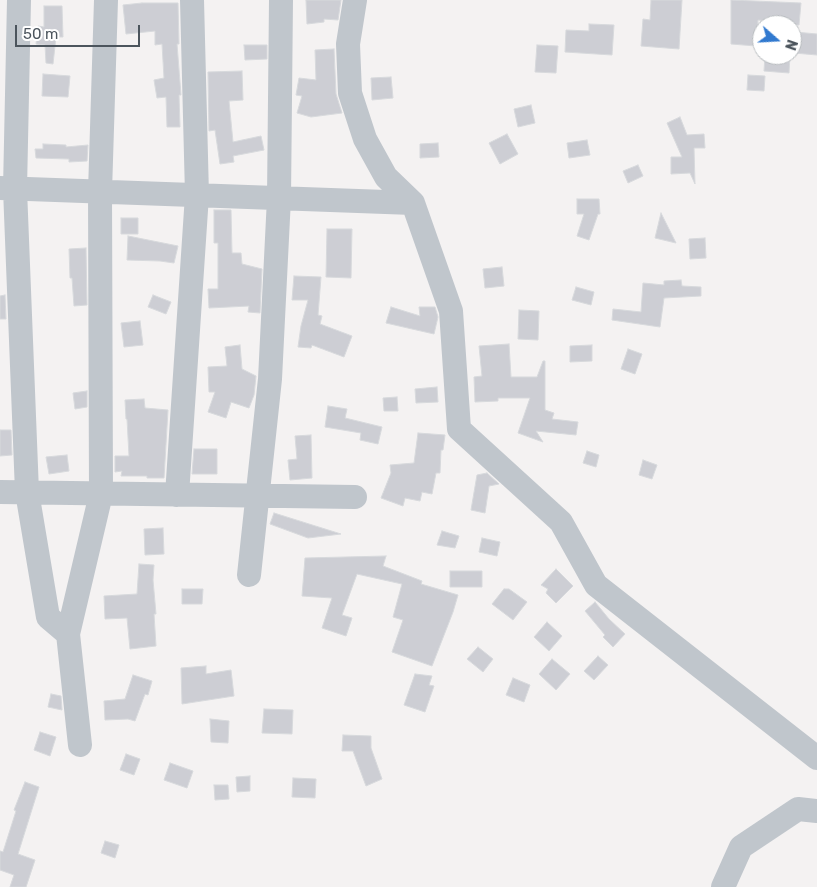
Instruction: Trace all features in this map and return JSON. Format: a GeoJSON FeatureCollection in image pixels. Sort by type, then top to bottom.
{"type":"FeatureCollection","features":[{"type":"Feature","properties":{"kind":"street"},"geometry":{"type":"LineString","coordinates":[[19,0],[8,189],[27,492],[48,617],[68,634]]}},
{"type":"Feature","properties":{"kind":"street"},"geometry":{"type":"LineString","coordinates":[[80,745],[68,634],[102,494],[100,192],[106,0]]}},
{"type":"Feature","properties":{"kind":"street"},"geometry":{"type":"LineString","coordinates":[[177,495],[196,195],[192,0]]}},
{"type":"Feature","properties":{"kind":"street"},"geometry":{"type":"LineString","coordinates":[[249,575],[270,379],[279,198],[282,0]]}},
{"type":"Feature","properties":{"kind":"street"},"geometry":{"type":"LineString","coordinates":[[355,0],[348,44],[350,93],[366,139],[386,177],[413,203],[451,310],[458,429],[561,522],[596,585],[817,758]]}},
{"type":"Feature","properties":{"kind":"street"},"geometry":{"type":"LineString","coordinates":[[8,189],[413,203]]}},
{"type":"Feature","properties":{"kind":"street"},"geometry":{"type":"LineString","coordinates":[[0,492],[355,497]]}},
{"type":"Feature","properties":{"kind":"street"},"geometry":{"type":"LineString","coordinates":[[723,887],[741,847],[798,809],[817,811]]}},
{"type":"Feature","properties":{"kind":"building"},"geometry":{"type":"Polygon","coordinates":[[[306,0],[341,0],[338,20],[324,19],[324,22],[307,24],[306,0]]]}},
{"type":"Feature","properties":{"kind":"building"},"geometry":{"type":"Polygon","coordinates":[[[651,0],[682,0],[679,49],[641,46],[643,19],[650,20],[651,0]]]}},
{"type":"Feature","properties":{"kind":"building"},"geometry":{"type":"Polygon","coordinates":[[[731,0],[801,3],[800,15],[752,15],[752,46],[731,44],[731,0]]]}},
{"type":"Feature","properties":{"kind":"building"},"geometry":{"type":"Polygon","coordinates":[[[178,3],[179,44],[177,44],[181,95],[179,95],[180,127],[167,127],[166,97],[157,98],[154,80],[164,78],[162,44],[155,45],[155,31],[126,34],[123,5],[178,3]]]}},
{"type":"Feature","properties":{"kind":"building"},"geometry":{"type":"Polygon","coordinates":[[[44,6],[62,6],[63,37],[56,37],[53,64],[46,63],[45,45],[36,44],[38,26],[44,27],[44,6]]]}},
{"type":"Feature","properties":{"kind":"building"},"geometry":{"type":"Polygon","coordinates":[[[589,24],[614,25],[612,55],[565,52],[566,30],[589,31],[589,24]]]}},
{"type":"Feature","properties":{"kind":"building"},"geometry":{"type":"Polygon","coordinates":[[[802,33],[817,34],[817,55],[802,54],[802,33]]]}},
{"type":"Feature","properties":{"kind":"building"},"geometry":{"type":"Polygon","coordinates":[[[244,45],[267,45],[267,59],[245,60],[244,45]]]}},
{"type":"Feature","properties":{"kind":"building"},"geometry":{"type":"Polygon","coordinates":[[[537,45],[558,46],[556,73],[535,72],[537,45]]]}},
{"type":"Feature","properties":{"kind":"building"},"geometry":{"type":"Polygon","coordinates":[[[334,49],[336,94],[342,113],[311,117],[297,113],[302,96],[296,95],[299,78],[316,80],[315,50],[334,49]]]}},
{"type":"Feature","properties":{"kind":"building"},"geometry":{"type":"Polygon","coordinates":[[[764,65],[789,65],[789,73],[764,71],[764,65]]]}},
{"type":"Feature","properties":{"kind":"building"},"geometry":{"type":"Polygon","coordinates":[[[242,71],[243,100],[229,101],[233,142],[261,136],[264,150],[233,156],[234,162],[220,164],[215,130],[209,131],[208,72],[242,71]]]}},
{"type":"Feature","properties":{"kind":"building"},"geometry":{"type":"Polygon","coordinates":[[[43,74],[70,76],[68,97],[42,96],[43,74]]]}},
{"type":"Feature","properties":{"kind":"building"},"geometry":{"type":"Polygon","coordinates":[[[748,75],[765,76],[764,91],[747,90],[748,75]]]}},
{"type":"Feature","properties":{"kind":"building"},"geometry":{"type":"Polygon","coordinates":[[[391,77],[393,98],[372,100],[371,78],[391,77]]]}},
{"type":"Feature","properties":{"kind":"building"},"geometry":{"type":"Polygon","coordinates":[[[531,105],[535,123],[518,127],[514,109],[531,105]]]}},
{"type":"Feature","properties":{"kind":"building"},"geometry":{"type":"Polygon","coordinates":[[[680,117],[687,135],[704,134],[705,148],[694,148],[695,184],[690,173],[671,174],[671,157],[682,157],[667,123],[680,117]]]}},
{"type":"Feature","properties":{"kind":"building"},"geometry":{"type":"Polygon","coordinates":[[[507,134],[518,154],[500,164],[489,143],[507,134]]]}},
{"type":"Feature","properties":{"kind":"building"},"geometry":{"type":"Polygon","coordinates":[[[587,140],[590,155],[569,158],[567,143],[587,140]]]}},
{"type":"Feature","properties":{"kind":"building"},"geometry":{"type":"Polygon","coordinates":[[[438,143],[439,157],[420,158],[420,144],[438,143]]]}},
{"type":"Feature","properties":{"kind":"building"},"geometry":{"type":"Polygon","coordinates":[[[43,144],[66,145],[66,147],[88,145],[87,161],[69,162],[69,159],[36,158],[35,149],[43,149],[43,144]]]}},
{"type":"Feature","properties":{"kind":"building"},"geometry":{"type":"Polygon","coordinates":[[[638,165],[643,176],[628,183],[623,171],[638,165]]]}},
{"type":"Feature","properties":{"kind":"building"},"geometry":{"type":"Polygon","coordinates":[[[577,199],[599,199],[600,214],[598,214],[589,240],[577,236],[584,214],[577,214],[577,199]]]}},
{"type":"Feature","properties":{"kind":"building"},"geometry":{"type":"Polygon","coordinates":[[[214,210],[231,210],[232,253],[241,253],[242,264],[262,269],[260,313],[248,312],[249,306],[209,308],[208,289],[218,289],[218,243],[214,243],[214,210]]]}},
{"type":"Feature","properties":{"kind":"building"},"geometry":{"type":"Polygon","coordinates":[[[661,213],[676,243],[655,238],[661,213]]]}},
{"type":"Feature","properties":{"kind":"building"},"geometry":{"type":"Polygon","coordinates":[[[121,218],[138,218],[138,234],[121,234],[121,218]]]}},
{"type":"Feature","properties":{"kind":"building"},"geometry":{"type":"Polygon","coordinates":[[[327,229],[352,229],[351,278],[326,277],[327,229]]]}},
{"type":"Feature","properties":{"kind":"building"},"geometry":{"type":"Polygon","coordinates":[[[128,236],[178,246],[174,263],[127,260],[128,236]]]}},
{"type":"Feature","properties":{"kind":"building"},"geometry":{"type":"Polygon","coordinates":[[[705,238],[706,258],[690,259],[689,239],[705,238]]]}},
{"type":"Feature","properties":{"kind":"building"},"geometry":{"type":"Polygon","coordinates":[[[86,248],[87,305],[74,306],[72,278],[70,278],[69,249],[86,248]]]}},
{"type":"Feature","properties":{"kind":"building"},"geometry":{"type":"Polygon","coordinates":[[[502,267],[504,286],[485,288],[483,269],[502,267]]]}},
{"type":"Feature","properties":{"kind":"building"},"geometry":{"type":"Polygon","coordinates":[[[294,276],[321,277],[318,315],[322,316],[320,324],[352,336],[344,357],[312,345],[311,348],[298,347],[308,300],[292,300],[294,276]]]}},
{"type":"Feature","properties":{"kind":"building"},"geometry":{"type":"Polygon","coordinates":[[[681,280],[682,286],[701,287],[701,296],[664,298],[660,327],[612,320],[613,309],[641,312],[643,283],[664,285],[664,281],[681,280]]]}},
{"type":"Feature","properties":{"kind":"building"},"geometry":{"type":"Polygon","coordinates":[[[576,287],[594,292],[591,305],[572,300],[576,287]]]}},
{"type":"Feature","properties":{"kind":"building"},"geometry":{"type":"Polygon","coordinates":[[[5,295],[6,319],[0,319],[0,296],[5,295]]]}},
{"type":"Feature","properties":{"kind":"building"},"geometry":{"type":"Polygon","coordinates":[[[153,295],[171,302],[166,314],[148,307],[153,295]]]}},
{"type":"Feature","properties":{"kind":"building"},"geometry":{"type":"Polygon","coordinates":[[[391,307],[420,316],[419,307],[435,307],[438,317],[434,334],[386,323],[391,307]]]}},
{"type":"Feature","properties":{"kind":"building"},"geometry":{"type":"Polygon","coordinates":[[[519,310],[539,311],[538,340],[518,339],[519,310]]]}},
{"type":"Feature","properties":{"kind":"building"},"geometry":{"type":"Polygon","coordinates":[[[140,321],[143,345],[124,347],[121,323],[140,321]]]}},
{"type":"Feature","properties":{"kind":"building"},"geometry":{"type":"Polygon","coordinates":[[[509,344],[511,377],[537,377],[543,361],[545,361],[545,410],[554,413],[552,419],[578,422],[576,435],[536,431],[543,442],[518,433],[530,398],[498,398],[498,401],[475,402],[474,377],[482,376],[479,346],[509,344]]]}},
{"type":"Feature","properties":{"kind":"building"},"geometry":{"type":"Polygon","coordinates":[[[240,345],[242,369],[256,376],[254,395],[249,408],[231,402],[226,418],[208,412],[215,392],[209,392],[208,367],[227,366],[225,347],[240,345]]]}},
{"type":"Feature","properties":{"kind":"building"},"geometry":{"type":"Polygon","coordinates":[[[592,345],[592,361],[570,362],[570,346],[592,345]]]}},
{"type":"Feature","properties":{"kind":"building"},"geometry":{"type":"Polygon","coordinates":[[[628,349],[642,354],[635,374],[621,369],[628,349]]]}},
{"type":"Feature","properties":{"kind":"building"},"geometry":{"type":"Polygon","coordinates":[[[437,387],[438,402],[416,403],[415,389],[437,387]]]}},
{"type":"Feature","properties":{"kind":"building"},"geometry":{"type":"Polygon","coordinates":[[[87,391],[87,407],[75,409],[73,393],[87,391]]]}},
{"type":"Feature","properties":{"kind":"building"},"geometry":{"type":"Polygon","coordinates":[[[397,397],[398,411],[384,411],[383,398],[397,397]]]}},
{"type":"Feature","properties":{"kind":"building"},"geometry":{"type":"Polygon","coordinates":[[[144,399],[145,408],[168,410],[164,478],[121,476],[122,471],[115,472],[115,456],[129,456],[125,400],[144,399]]]}},
{"type":"Feature","properties":{"kind":"building"},"geometry":{"type":"Polygon","coordinates":[[[328,406],[347,409],[345,418],[382,427],[378,444],[360,440],[361,433],[325,427],[328,406]]]}},
{"type":"Feature","properties":{"kind":"building"},"geometry":{"type":"Polygon","coordinates":[[[0,430],[11,430],[12,455],[0,456],[0,430]]]}},
{"type":"Feature","properties":{"kind":"building"},"geometry":{"type":"Polygon","coordinates":[[[418,433],[445,435],[443,450],[441,450],[440,473],[436,473],[432,494],[422,492],[420,501],[405,498],[403,506],[381,498],[391,473],[390,465],[414,463],[418,433]]]}},
{"type":"Feature","properties":{"kind":"building"},"geometry":{"type":"Polygon","coordinates":[[[311,435],[312,478],[290,480],[288,460],[297,459],[295,436],[311,435]]]}},
{"type":"Feature","properties":{"kind":"building"},"geometry":{"type":"Polygon","coordinates":[[[194,449],[217,449],[217,474],[192,474],[194,449]]]}},
{"type":"Feature","properties":{"kind":"building"},"geometry":{"type":"Polygon","coordinates":[[[587,451],[599,455],[596,467],[583,463],[587,451]]]}},
{"type":"Feature","properties":{"kind":"building"},"geometry":{"type":"Polygon","coordinates":[[[67,455],[69,471],[49,474],[46,457],[67,455]]]}},
{"type":"Feature","properties":{"kind":"building"},"geometry":{"type":"Polygon","coordinates":[[[643,460],[657,465],[652,479],[639,475],[643,460]]]}},
{"type":"Feature","properties":{"kind":"building"},"geometry":{"type":"Polygon","coordinates":[[[487,473],[499,484],[489,486],[485,513],[471,510],[477,475],[487,473]]]}},
{"type":"Feature","properties":{"kind":"building"},"geometry":{"type":"Polygon","coordinates":[[[274,513],[341,534],[308,538],[270,524],[274,513]]]}},
{"type":"Feature","properties":{"kind":"building"},"geometry":{"type":"Polygon","coordinates":[[[163,528],[164,554],[145,555],[144,529],[163,528]]]}},
{"type":"Feature","properties":{"kind":"building"},"geometry":{"type":"Polygon","coordinates":[[[442,531],[459,536],[455,548],[437,545],[442,531]]]}},
{"type":"Feature","properties":{"kind":"building"},"geometry":{"type":"Polygon","coordinates":[[[482,538],[500,542],[497,556],[479,552],[482,538]]]}},
{"type":"Feature","properties":{"kind":"building"},"geometry":{"type":"Polygon","coordinates":[[[386,556],[383,566],[422,581],[421,584],[458,595],[432,666],[392,652],[403,620],[393,617],[402,584],[357,574],[342,615],[352,618],[346,636],[322,628],[332,598],[302,596],[305,558],[386,556]]]}},
{"type":"Feature","properties":{"kind":"building"},"geometry":{"type":"Polygon","coordinates":[[[139,564],[154,565],[156,646],[130,649],[127,618],[105,619],[104,596],[137,594],[139,564]]]}},
{"type":"Feature","properties":{"kind":"building"},"geometry":{"type":"Polygon","coordinates":[[[556,569],[573,586],[556,603],[546,593],[548,589],[541,585],[556,569]]]}},
{"type":"Feature","properties":{"kind":"building"},"geometry":{"type":"Polygon","coordinates":[[[450,571],[482,571],[482,587],[450,587],[450,571]]]}},
{"type":"Feature","properties":{"kind":"building"},"geometry":{"type":"Polygon","coordinates":[[[182,589],[203,589],[202,604],[182,604],[182,589]]]}},
{"type":"Feature","properties":{"kind":"building"},"geometry":{"type":"Polygon","coordinates":[[[504,589],[509,589],[527,602],[513,620],[492,604],[504,589]]]}},
{"type":"Feature","properties":{"kind":"building"},"geometry":{"type":"Polygon","coordinates":[[[595,602],[625,634],[613,647],[603,637],[605,635],[585,611],[595,602]]]}},
{"type":"Feature","properties":{"kind":"building"},"geometry":{"type":"Polygon","coordinates":[[[547,622],[562,636],[549,651],[534,637],[547,622]]]}},
{"type":"Feature","properties":{"kind":"building"},"geometry":{"type":"Polygon","coordinates":[[[478,647],[493,659],[483,672],[467,659],[478,647]]]}},
{"type":"Feature","properties":{"kind":"building"},"geometry":{"type":"Polygon","coordinates":[[[598,656],[608,665],[594,680],[584,671],[598,656]]]}},
{"type":"Feature","properties":{"kind":"building"},"geometry":{"type":"Polygon","coordinates":[[[552,659],[570,674],[556,690],[539,674],[552,659]]]}},
{"type":"Feature","properties":{"kind":"building"},"geometry":{"type":"Polygon","coordinates":[[[206,666],[206,674],[231,670],[234,696],[182,704],[181,668],[206,666]]]}},
{"type":"Feature","properties":{"kind":"building"},"geometry":{"type":"Polygon","coordinates":[[[415,674],[432,676],[429,685],[434,686],[425,712],[404,705],[415,674]]]}},
{"type":"Feature","properties":{"kind":"building"},"geometry":{"type":"Polygon","coordinates":[[[133,675],[152,681],[148,695],[145,694],[135,721],[128,719],[105,720],[104,701],[125,699],[133,675]]]}},
{"type":"Feature","properties":{"kind":"building"},"geometry":{"type":"Polygon","coordinates":[[[513,678],[530,685],[524,702],[506,695],[513,678]]]}},
{"type":"Feature","properties":{"kind":"building"},"geometry":{"type":"Polygon","coordinates":[[[51,694],[61,696],[62,710],[48,707],[51,694]]]}},
{"type":"Feature","properties":{"kind":"building"},"geometry":{"type":"Polygon","coordinates":[[[264,709],[293,710],[292,734],[262,733],[264,709]]]}},
{"type":"Feature","properties":{"kind":"building"},"geometry":{"type":"Polygon","coordinates":[[[210,719],[229,721],[228,743],[211,742],[210,719]]]}},
{"type":"Feature","properties":{"kind":"building"},"geometry":{"type":"Polygon","coordinates":[[[40,732],[56,737],[50,756],[34,750],[40,732]]]}},
{"type":"Feature","properties":{"kind":"building"},"geometry":{"type":"Polygon","coordinates":[[[343,735],[371,736],[371,748],[382,779],[366,786],[353,751],[342,751],[343,735]]]}},
{"type":"Feature","properties":{"kind":"building"},"geometry":{"type":"Polygon","coordinates":[[[126,754],[140,759],[134,775],[120,770],[126,754]]]}},
{"type":"Feature","properties":{"kind":"building"},"geometry":{"type":"Polygon","coordinates":[[[170,763],[193,771],[187,788],[164,780],[170,763]]]}},
{"type":"Feature","properties":{"kind":"building"},"geometry":{"type":"Polygon","coordinates":[[[250,776],[250,791],[237,792],[236,777],[250,776]]]}},
{"type":"Feature","properties":{"kind":"building"},"geometry":{"type":"Polygon","coordinates":[[[293,778],[316,779],[315,798],[292,797],[293,778]]]}},
{"type":"Feature","properties":{"kind":"building"},"geometry":{"type":"Polygon","coordinates":[[[25,782],[39,787],[18,854],[35,860],[26,887],[10,887],[14,875],[0,870],[0,851],[3,852],[16,811],[14,810],[25,782]]]}},
{"type":"Feature","properties":{"kind":"building"},"geometry":{"type":"Polygon","coordinates":[[[214,785],[228,785],[229,799],[215,800],[214,785]]]}},
{"type":"Feature","properties":{"kind":"building"},"geometry":{"type":"Polygon","coordinates":[[[105,841],[119,845],[115,858],[101,853],[105,841]]]}}]}
